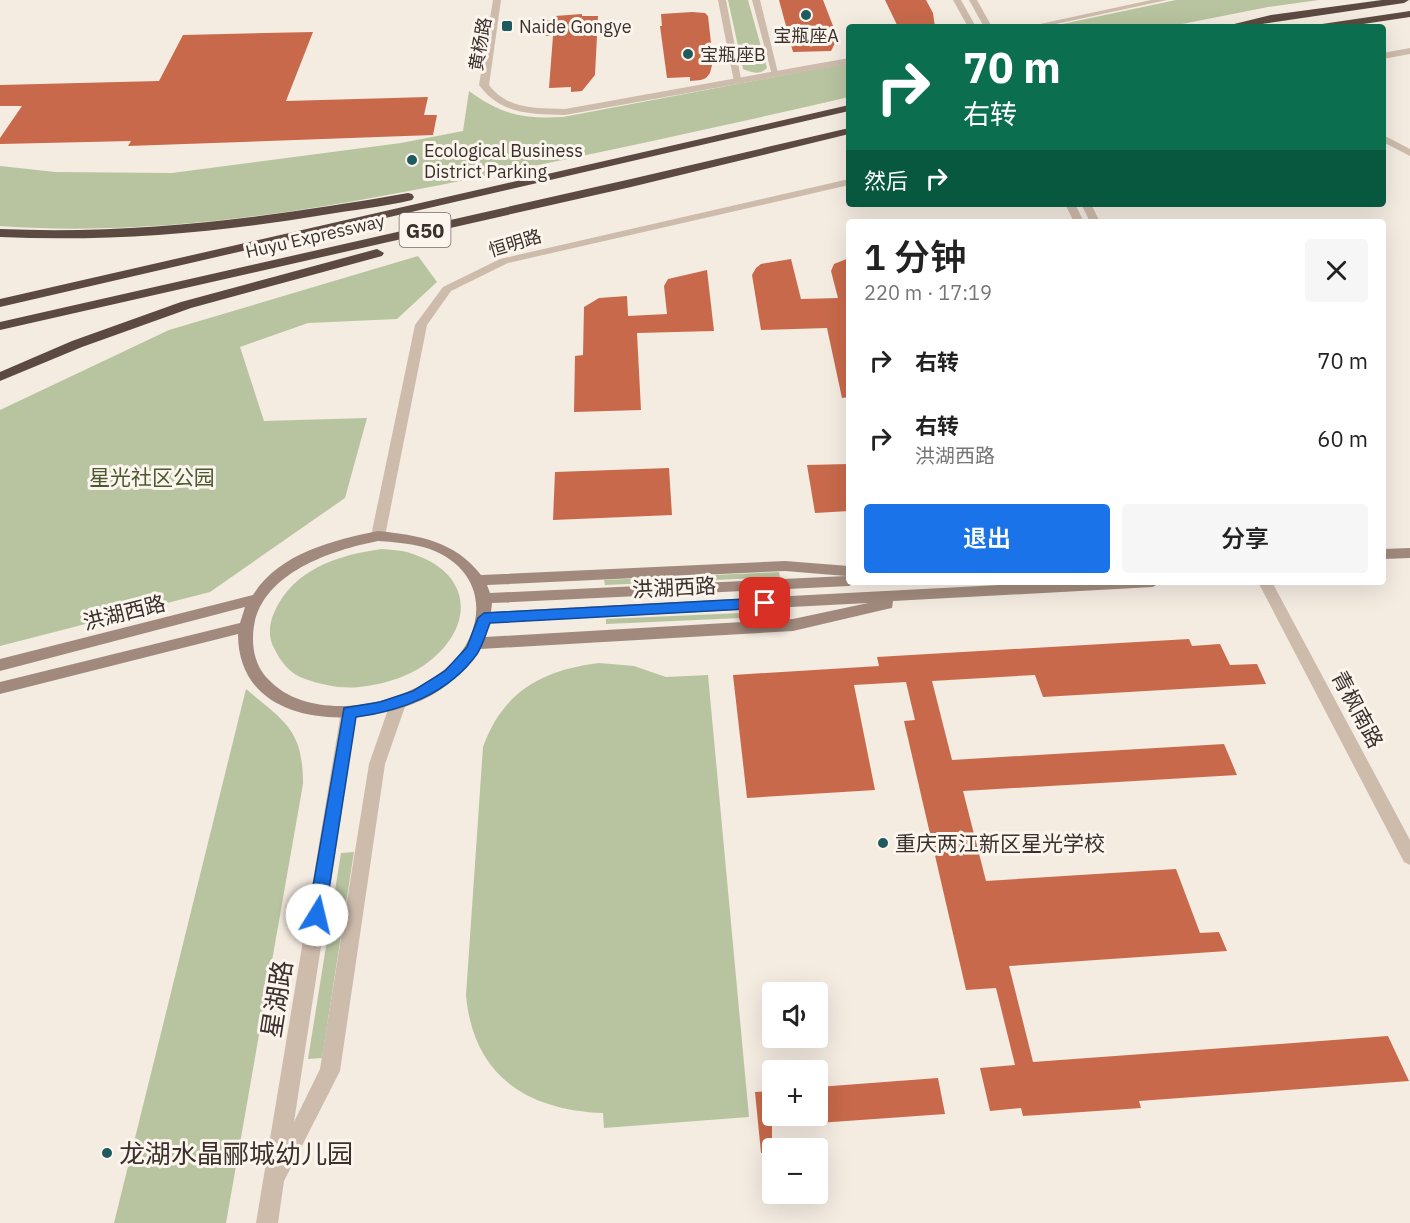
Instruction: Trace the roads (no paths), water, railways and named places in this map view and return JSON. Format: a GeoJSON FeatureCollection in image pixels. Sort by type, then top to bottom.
{"type":"FeatureCollection","features":[{"type":"Feature","properties":{"kind":"highway"},"geometry":{"type":"LineString","coordinates":[[1242,24],[1404,0]]}},
{"type":"Feature","properties":{"kind":"highway"},"geometry":{"type":"LineString","coordinates":[[1342,24],[1410,14]]}},
{"type":"Feature","properties":{"kind":"highway","name":"Huyu Expressway"},"geometry":{"type":"LineString","coordinates":[[0,303],[846,109]]}},
{"type":"Feature","properties":{"kind":"highway","name":"Huyu Expressway"},"geometry":{"type":"LineString","coordinates":[[0,326],[846,133]]}},
{"type":"Feature","properties":{"kind":"highway"},"geometry":{"type":"LineString","coordinates":[[0,233],[100,236],[216,228],[617,160]]}},
{"type":"Feature","properties":{"kind":"highway"},"geometry":{"type":"LineString","coordinates":[[0,376],[77,344],[186,305],[631,183]]}},
{"type":"Feature","properties":{"kind":"main road"},"geometry":{"type":"LineString","coordinates":[[378,536],[413,540],[440,548],[463,561],[478,580],[487,598],[484,618],[476,643],[450,675],[418,695],[381,708],[350,712],[306,708],[277,695],[255,677],[245,653],[245,627],[257,599],[280,574],[310,555],[346,543],[378,536]]}},
{"type":"Feature","properties":{"kind":"main road"},"geometry":{"type":"LineString","coordinates":[[1386,554],[1410,553]]}},
{"type":"Feature","properties":{"kind":"main road"},"geometry":{"type":"LineString","coordinates":[[478,580],[785,566],[846,571]]}},
{"type":"Feature","properties":{"kind":"main road","name":"洪湖西路"},"geometry":{"type":"LineString","coordinates":[[487,598],[846,581]]}},
{"type":"Feature","properties":{"kind":"main road","name":"洪湖西路"},"geometry":{"type":"LineString","coordinates":[[484,618],[1097,585]]}},
{"type":"Feature","properties":{"kind":"main road"},"geometry":{"type":"LineString","coordinates":[[476,643],[793,625],[928,594]]}},
{"type":"Feature","properties":{"kind":"main road","name":"洪湖西路"},"geometry":{"type":"LineString","coordinates":[[0,665],[257,599]]}},
{"type":"Feature","properties":{"kind":"main road","name":"洪湖西路"},"geometry":{"type":"LineString","coordinates":[[0,688],[245,627]]}},
{"type":"Feature","properties":{"kind":"street"},"geometry":{"type":"LineString","coordinates":[[497,0],[484,82],[490,93],[509,106],[524,111],[565,112],[846,61]]}},
{"type":"Feature","properties":{"kind":"street","name":"黄杨路"},"geometry":{"type":"LineString","coordinates":[[490,93],[505,0]]}},
{"type":"Feature","properties":{"kind":"street"},"geometry":{"type":"LineString","coordinates":[[722,0],[739,82]]}},
{"type":"Feature","properties":{"kind":"street"},"geometry":{"type":"LineString","coordinates":[[756,0],[776,75]]}},
{"type":"Feature","properties":{"kind":"street"},"geometry":{"type":"LineString","coordinates":[[957,0],[970,24]]}},
{"type":"Feature","properties":{"kind":"street"},"geometry":{"type":"LineString","coordinates":[[973,0],[986,24]]}},
{"type":"Feature","properties":{"kind":"street"},"geometry":{"type":"LineString","coordinates":[[1045,24],[1163,0]]}},
{"type":"Feature","properties":{"kind":"street"},"geometry":{"type":"LineString","coordinates":[[1386,55],[1410,51]]}},
{"type":"Feature","properties":{"kind":"street"},"geometry":{"type":"LineString","coordinates":[[1386,131],[1410,144]]}},
{"type":"Feature","properties":{"kind":"street"},"geometry":{"type":"LineString","coordinates":[[1386,140],[1410,153]]}},
{"type":"Feature","properties":{"kind":"street","name":"恒明路"},"geometry":{"type":"LineString","coordinates":[[378,536],[421,325],[447,289],[504,261],[846,183]]}},
{"type":"Feature","properties":{"kind":"street","name":"青枫南路"},"geometry":{"type":"LineString","coordinates":[[1268,585],[1410,857]]}},
{"type":"Feature","properties":{"kind":"street"},"geometry":{"type":"LineString","coordinates":[[273,1187],[330,1071],[376,764],[399,702]]}},
{"type":"Feature","properties":{"kind":"street","name":"星湖路"},"geometry":{"type":"LineString","coordinates":[[267,1223],[350,712]]}},
{"type":"Feature","properties":{"kind":"place","name":"宝瓶座A"},"geometry":{"type":"Point","coordinates":[806,15]}},
{"type":"Feature","properties":{"kind":"place","name":"Naide Gongye"},"geometry":{"type":"Point","coordinates":[507,26]}},
{"type":"Feature","properties":{"kind":"place","name":"宝瓶座B"},"geometry":{"type":"Point","coordinates":[688,54]}},
{"type":"Feature","properties":{"kind":"place","name":"Ecological Business District Parking"},"geometry":{"type":"Point","coordinates":[412,160]}},
{"type":"Feature","properties":{"kind":"place","name":"重庆两江新区星光学校"},"geometry":{"type":"Point","coordinates":[883,843]}},
{"type":"Feature","properties":{"kind":"place","name":"龙湖水晶郦城幼儿园"},"geometry":{"type":"Point","coordinates":[107,1153]}},
{"type":"Feature","properties":{"kind":"park label","name":"星光社区公园"},"geometry":{"type":"Point","coordinates":[152,477]}}]}
